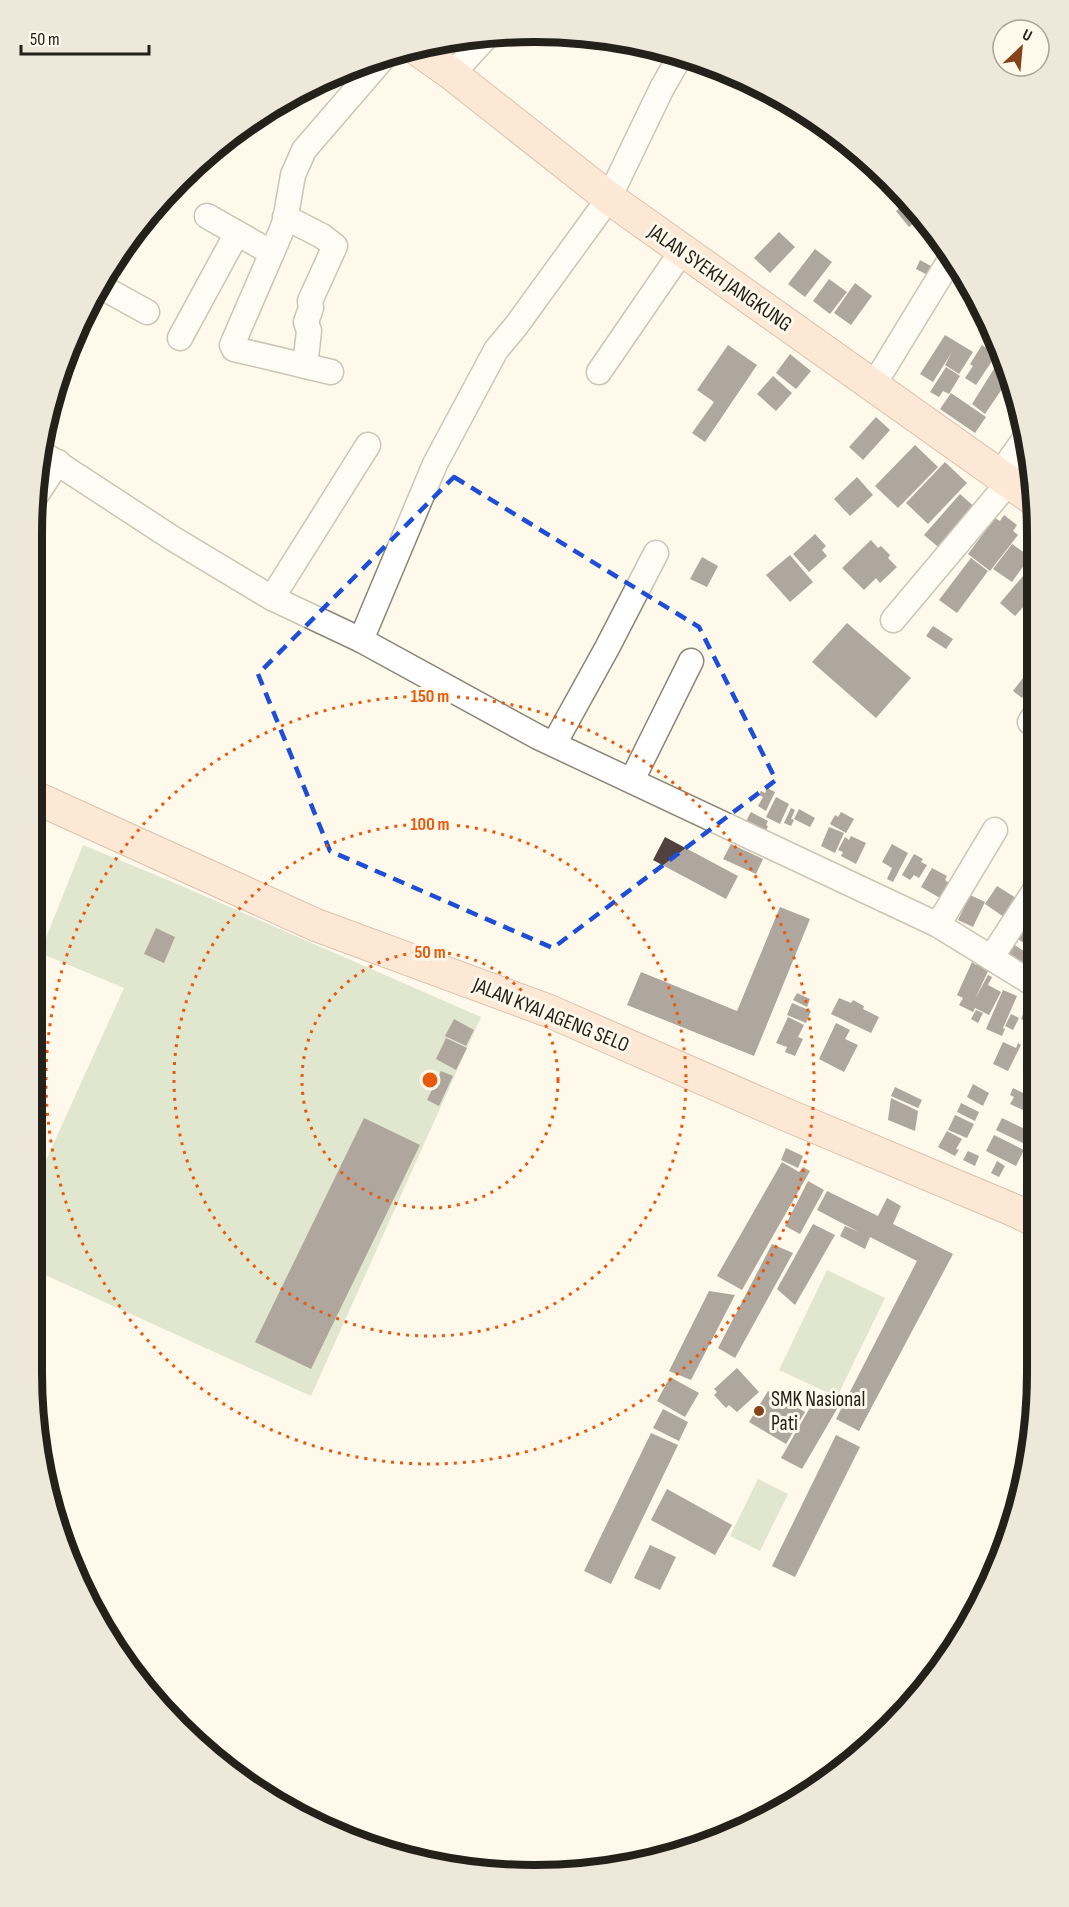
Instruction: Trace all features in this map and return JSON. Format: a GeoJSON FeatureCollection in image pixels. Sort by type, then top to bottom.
{"type":"FeatureCollection","features":[{"type":"Feature","properties":{"kind":"main road","name":"JALAN SYEKH JANGKUNG"},"geometry":{"type":"LineString","coordinates":[[425,54],[609,198],[1014,485]]}},
{"type":"Feature","properties":{"kind":"main road","name":"JALAN KYAI AGENG SELO"},"geometry":{"type":"LineString","coordinates":[[42,801],[316,925],[549,1011],[1027,1216]]}},
{"type":"Feature","properties":{"kind":"street"},"geometry":{"type":"LineString","coordinates":[[452,74],[479,45]]}},
{"type":"Feature","properties":{"kind":"street"},"geometry":{"type":"LineString","coordinates":[[361,640],[439,457],[496,350],[609,198],[662,87],[676,63]]}},
{"type":"Feature","properties":{"kind":"street"},"geometry":{"type":"LineString","coordinates":[[331,372],[233,348],[232,345],[272,253],[285,217],[292,175],[304,150],[373,69]]}},
{"type":"Feature","properties":{"kind":"street"},"geometry":{"type":"LineString","coordinates":[[207,216],[272,253]]}},
{"type":"Feature","properties":{"kind":"street"},"geometry":{"type":"LineString","coordinates":[[285,217],[322,236],[335,246],[310,301],[311,308],[306,322],[309,331],[305,366]]}},
{"type":"Feature","properties":{"kind":"street"},"geometry":{"type":"LineString","coordinates":[[180,338],[237,233]]}},
{"type":"Feature","properties":{"kind":"street"},"geometry":{"type":"LineString","coordinates":[[599,372],[682,251]]}},
{"type":"Feature","properties":{"kind":"street"},"geometry":{"type":"LineString","coordinates":[[873,386],[947,265]]}},
{"type":"Feature","properties":{"kind":"street"},"geometry":{"type":"LineString","coordinates":[[107,290],[147,312]]}},
{"type":"Feature","properties":{"kind":"street"},"geometry":{"type":"LineString","coordinates":[[272,598],[368,445]]}},
{"type":"Feature","properties":{"kind":"street"},"geometry":{"type":"LineString","coordinates":[[50,457],[172,538],[272,598],[361,640],[538,737],[938,925],[1027,980]]}},
{"type":"Feature","properties":{"kind":"street"},"geometry":{"type":"LineString","coordinates":[[893,620],[1014,485],[1021,457]]}},
{"type":"Feature","properties":{"kind":"street"},"geometry":{"type":"LineString","coordinates":[[554,744],[656,553]]}},
{"type":"Feature","properties":{"kind":"street"},"geometry":{"type":"LineString","coordinates":[[632,780],[691,661]]}},
{"type":"Feature","properties":{"kind":"street"},"geometry":{"type":"LineString","coordinates":[[938,925],[995,830]]}},
{"type":"Feature","properties":{"kind":"street"},"geometry":{"type":"LineString","coordinates":[[991,958],[1027,902]]}},
{"type":"Feature","properties":{"kind":"highlighted area"},"geometry":{"type":"Polygon","coordinates":[[[454,477],[699,627],[776,780],[553,948],[330,851],[258,674],[454,477]]]}},
{"type":"Feature","properties":{"kind":"green space"},"geometry":{"type":"Polygon","coordinates":[[[83,845],[481,1017],[311,1396],[42,1274],[42,1169],[124,988],[42,954],[42,948],[83,845]]]}},
{"type":"Feature","properties":{"kind":"green space"},"geometry":{"type":"Polygon","coordinates":[[[827,1270],[885,1298],[837,1397],[779,1370],[827,1270]]]}},
{"type":"Feature","properties":{"kind":"green space"},"geometry":{"type":"Polygon","coordinates":[[[758,1479],[788,1494],[760,1551],[730,1536],[758,1479]]]}},
{"type":"Feature","properties":{"kind":"building"},"geometry":{"type":"Polygon","coordinates":[[[902,206],[915,222],[909,227],[896,211],[902,206]]]}},
{"type":"Feature","properties":{"kind":"building"},"geometry":{"type":"Polygon","coordinates":[[[779,232],[795,247],[770,273],[754,258],[779,232]]]}},
{"type":"Feature","properties":{"kind":"building"},"geometry":{"type":"Polygon","coordinates":[[[815,249],[832,262],[805,297],[788,284],[815,249]]]}},
{"type":"Feature","properties":{"kind":"building"},"geometry":{"type":"Polygon","coordinates":[[[920,260],[940,271],[935,279],[916,269],[920,260]]]}},
{"type":"Feature","properties":{"kind":"building"},"geometry":{"type":"Polygon","coordinates":[[[829,279],[847,292],[830,314],[813,301],[829,279]]]}},
{"type":"Feature","properties":{"kind":"building"},"geometry":{"type":"Polygon","coordinates":[[[855,283],[872,296],[851,325],[834,313],[855,283]]]}},
{"type":"Feature","properties":{"kind":"building"},"geometry":{"type":"Polygon","coordinates":[[[945,335],[973,352],[959,374],[945,365],[952,352],[933,382],[920,374],[945,335]]]}},
{"type":"Feature","properties":{"kind":"building"},"geometry":{"type":"Polygon","coordinates":[[[728,345],[757,365],[705,442],[692,433],[714,402],[697,390],[728,345]]]}},
{"type":"Feature","properties":{"kind":"building"},"geometry":{"type":"Polygon","coordinates":[[[982,345],[992,352],[994,358],[976,385],[965,378],[973,366],[970,364],[982,345]]]}},
{"type":"Feature","properties":{"kind":"building"},"geometry":{"type":"Polygon","coordinates":[[[790,354],[811,371],[796,389],[776,373],[790,354]]]}},
{"type":"Feature","properties":{"kind":"building"},"geometry":{"type":"Polygon","coordinates":[[[997,364],[1004,386],[985,414],[972,404],[997,364]]]}},
{"type":"Feature","properties":{"kind":"building"},"geometry":{"type":"Polygon","coordinates":[[[946,367],[960,376],[949,394],[943,391],[939,397],[930,392],[946,367]]]}},
{"type":"Feature","properties":{"kind":"building"},"geometry":{"type":"Polygon","coordinates":[[[773,376],[792,393],[776,411],[757,394],[773,376]]]}},
{"type":"Feature","properties":{"kind":"building"},"geometry":{"type":"Polygon","coordinates":[[[951,393],[986,417],[975,433],[940,409],[951,393]]]}},
{"type":"Feature","properties":{"kind":"building"},"geometry":{"type":"Polygon","coordinates":[[[876,417],[890,430],[863,460],[849,447],[876,417]]]}},
{"type":"Feature","properties":{"kind":"building"},"geometry":{"type":"Polygon","coordinates":[[[915,445],[938,467],[898,508],[875,486],[915,445]]]}},
{"type":"Feature","properties":{"kind":"building"},"geometry":{"type":"Polygon","coordinates":[[[945,462],[967,483],[928,524],[906,503],[945,462]]]}},
{"type":"Feature","properties":{"kind":"building"},"geometry":{"type":"Polygon","coordinates":[[[857,477],[873,495],[850,516],[834,499],[857,477]]]}},
{"type":"Feature","properties":{"kind":"building"},"geometry":{"type":"Polygon","coordinates":[[[960,494],[978,510],[943,551],[924,535],[960,494]]]}},
{"type":"Feature","properties":{"kind":"building"},"geometry":{"type":"Polygon","coordinates":[[[1004,515],[1017,525],[1013,531],[1018,535],[990,571],[968,554],[995,518],[1000,521],[1004,515]]]}},
{"type":"Feature","properties":{"kind":"building"},"geometry":{"type":"Polygon","coordinates":[[[815,534],[826,546],[822,550],[827,556],[809,572],[793,554],[815,534]]]}},
{"type":"Feature","properties":{"kind":"building"},"geometry":{"type":"Polygon","coordinates":[[[871,540],[878,548],[881,546],[890,555],[888,558],[897,567],[880,583],[876,578],[864,590],[842,568],[871,540]]]}},
{"type":"Feature","properties":{"kind":"building"},"geometry":{"type":"Polygon","coordinates":[[[1012,544],[1026,554],[1023,558],[1027,561],[1012,582],[993,569],[1012,544]]]}},
{"type":"Feature","properties":{"kind":"building"},"geometry":{"type":"Polygon","coordinates":[[[790,555],[813,582],[790,602],[766,575],[790,555]]]}},
{"type":"Feature","properties":{"kind":"building"},"geometry":{"type":"Polygon","coordinates":[[[702,557],[718,566],[707,587],[690,579],[702,557]]]}},
{"type":"Feature","properties":{"kind":"building"},"geometry":{"type":"Polygon","coordinates":[[[971,558],[988,571],[957,613],[939,600],[971,558]]]}},
{"type":"Feature","properties":{"kind":"building"},"geometry":{"type":"Polygon","coordinates":[[[1027,571],[1027,603],[1015,616],[1000,603],[1027,571]]]}},
{"type":"Feature","properties":{"kind":"building"},"geometry":{"type":"Polygon","coordinates":[[[847,623],[911,678],[876,718],[812,662],[847,623]]]}},
{"type":"Feature","properties":{"kind":"building"},"geometry":{"type":"Polygon","coordinates":[[[933,626],[953,639],[946,649],[926,636],[933,626]]]}},
{"type":"Feature","properties":{"kind":"building"},"geometry":{"type":"Polygon","coordinates":[[[1027,673],[1027,692],[1022,698],[1013,691],[1027,673]]]}},
{"type":"Feature","properties":{"kind":"building"},"geometry":{"type":"Polygon","coordinates":[[[767,788],[775,792],[766,811],[758,806],[763,797],[759,795],[761,791],[765,793],[767,788]]]}},
{"type":"Feature","properties":{"kind":"building"},"geometry":{"type":"Polygon","coordinates":[[[776,797],[789,804],[780,824],[766,817],[776,797]]]}},
{"type":"Feature","properties":{"kind":"building"},"geometry":{"type":"Polygon","coordinates":[[[791,808],[795,810],[791,826],[784,823],[791,808]]]}},
{"type":"Feature","properties":{"kind":"building"},"geometry":{"type":"Polygon","coordinates":[[[799,809],[815,818],[810,827],[794,819],[799,809]]]}},
{"type":"Feature","properties":{"kind":"building"},"geometry":{"type":"Polygon","coordinates":[[[751,812],[768,821],[765,833],[745,823],[751,812]]]}},
{"type":"Feature","properties":{"kind":"building"},"geometry":{"type":"Polygon","coordinates":[[[841,812],[854,819],[846,833],[830,824],[835,815],[838,817],[841,812]]]}},
{"type":"Feature","properties":{"kind":"building"},"geometry":{"type":"Polygon","coordinates":[[[829,827],[844,833],[835,853],[821,846],[829,827]]]}},
{"type":"Feature","properties":{"kind":"building"},"geometry":{"type":"Polygon","coordinates":[[[851,836],[866,843],[856,864],[841,856],[843,852],[838,850],[845,837],[849,840],[851,836]]]}},
{"type":"Feature","properties":{"kind":"building"},"geometry":{"type":"Polygon","coordinates":[[[665,837],[738,876],[726,899],[653,860],[665,837]]]}},
{"type":"Feature","properties":{"kind":"building"},"geometry":{"type":"Polygon","coordinates":[[[731,844],[763,859],[756,874],[723,859],[731,844]]]}},
{"type":"Feature","properties":{"kind":"building"},"geometry":{"type":"Polygon","coordinates":[[[892,844],[908,853],[893,882],[887,879],[892,868],[882,862],[892,844]]]}},
{"type":"Feature","properties":{"kind":"building"},"geometry":{"type":"Polygon","coordinates":[[[914,854],[923,859],[921,862],[927,865],[919,878],[914,875],[910,880],[902,875],[914,854]]]}},
{"type":"Feature","properties":{"kind":"building"},"geometry":{"type":"Polygon","coordinates":[[[932,868],[947,876],[945,880],[949,883],[940,898],[921,887],[932,868]]]}},
{"type":"Feature","properties":{"kind":"building"},"geometry":{"type":"Polygon","coordinates":[[[997,886],[1016,898],[1004,917],[985,904],[997,886]]]}},
{"type":"Feature","properties":{"kind":"building"},"geometry":{"type":"Polygon","coordinates":[[[970,895],[985,902],[973,927],[958,920],[970,895]]]}},
{"type":"Feature","properties":{"kind":"building"},"geometry":{"type":"Polygon","coordinates":[[[780,907],[810,919],[754,1056],[627,1005],[641,972],[737,1011],[780,907]]]}},
{"type":"Feature","properties":{"kind":"building"},"geometry":{"type":"Polygon","coordinates":[[[1027,923],[1027,945],[1018,939],[1027,923]]]}},
{"type":"Feature","properties":{"kind":"building"},"geometry":{"type":"Polygon","coordinates":[[[156,928],[175,937],[164,963],[144,954],[156,928]]]}},
{"type":"Feature","properties":{"kind":"building"},"geometry":{"type":"Polygon","coordinates":[[[1013,944],[1027,953],[1027,960],[1023,966],[1006,956],[1013,944]]]}},
{"type":"Feature","properties":{"kind":"building"},"geometry":{"type":"Polygon","coordinates":[[[972,962],[976,965],[978,962],[990,967],[975,999],[988,975],[992,977],[988,985],[1001,992],[989,1015],[975,1008],[973,1012],[959,1005],[963,998],[957,995],[972,962]]]}},
{"type":"Feature","properties":{"kind":"building"},"geometry":{"type":"Polygon","coordinates":[[[1003,990],[1017,996],[1003,1028],[1005,1029],[1002,1036],[986,1029],[1003,990]]]}},
{"type":"Feature","properties":{"kind":"building"},"geometry":{"type":"Polygon","coordinates":[[[797,993],[810,999],[807,1007],[793,1000],[797,993]]]}},
{"type":"Feature","properties":{"kind":"building"},"geometry":{"type":"Polygon","coordinates":[[[839,998],[851,1003],[853,1000],[864,1006],[863,1009],[879,1017],[871,1033],[831,1014],[839,998]]]}},
{"type":"Feature","properties":{"kind":"building"},"geometry":{"type":"Polygon","coordinates":[[[792,1003],[811,1011],[806,1023],[787,1015],[792,1003]]]}},
{"type":"Feature","properties":{"kind":"building"},"geometry":{"type":"Polygon","coordinates":[[[1027,1004],[1027,1021],[1021,1019],[1027,1004]]]}},
{"type":"Feature","properties":{"kind":"building"},"geometry":{"type":"Polygon","coordinates":[[[976,1010],[983,1013],[978,1023],[971,1019],[976,1010]]]}},
{"type":"Feature","properties":{"kind":"building"},"geometry":{"type":"Polygon","coordinates":[[[1011,1014],[1019,1018],[1013,1030],[1005,1026],[1011,1014]]]}},
{"type":"Feature","properties":{"kind":"building"},"geometry":{"type":"Polygon","coordinates":[[[788,1017],[804,1025],[798,1037],[803,1039],[795,1056],[785,1052],[787,1047],[776,1043],[788,1017]]]}},
{"type":"Feature","properties":{"kind":"building"},"geometry":{"type":"Polygon","coordinates":[[[454,1019],[474,1030],[466,1046],[445,1036],[454,1019]]]}},
{"type":"Feature","properties":{"kind":"building"},"geometry":{"type":"Polygon","coordinates":[[[836,1023],[850,1030],[845,1039],[858,1045],[844,1072],[819,1059],[836,1023]]]}},
{"type":"Feature","properties":{"kind":"building"},"geometry":{"type":"Polygon","coordinates":[[[446,1038],[467,1048],[456,1070],[436,1059],[446,1038]]]}},
{"type":"Feature","properties":{"kind":"building"},"geometry":{"type":"Polygon","coordinates":[[[1003,1042],[1016,1048],[1018,1043],[1021,1045],[1008,1071],[993,1064],[1003,1042]]]}},
{"type":"Feature","properties":{"kind":"building"},"geometry":{"type":"Polygon","coordinates":[[[441,1071],[453,1076],[439,1106],[427,1100],[441,1071]]]}},
{"type":"Feature","properties":{"kind":"building"},"geometry":{"type":"Polygon","coordinates":[[[973,1084],[989,1093],[983,1106],[967,1097],[973,1084]]]}},
{"type":"Feature","properties":{"kind":"building"},"geometry":{"type":"Polygon","coordinates":[[[895,1087],[922,1100],[918,1108],[891,1096],[895,1087]]]}},
{"type":"Feature","properties":{"kind":"building"},"geometry":{"type":"Polygon","coordinates":[[[1013,1088],[1027,1095],[1027,1112],[1010,1104],[1014,1097],[1010,1095],[1013,1088]]]}},
{"type":"Feature","properties":{"kind":"building"},"geometry":{"type":"Polygon","coordinates":[[[891,1098],[918,1111],[915,1131],[888,1120],[891,1098]]]}},
{"type":"Feature","properties":{"kind":"building"},"geometry":{"type":"Polygon","coordinates":[[[961,1103],[979,1112],[975,1121],[957,1112],[961,1103]]]}},
{"type":"Feature","properties":{"kind":"building"},"geometry":{"type":"Polygon","coordinates":[[[955,1115],[974,1124],[967,1138],[948,1130],[955,1115]]]}},
{"type":"Feature","properties":{"kind":"building"},"geometry":{"type":"Polygon","coordinates":[[[364,1118],[420,1145],[311,1369],[255,1342],[364,1118]]]}},
{"type":"Feature","properties":{"kind":"building"},"geometry":{"type":"Polygon","coordinates":[[[1002,1118],[1027,1130],[1027,1145],[996,1130],[1002,1118]]]}},
{"type":"Feature","properties":{"kind":"building"},"geometry":{"type":"Polygon","coordinates":[[[947,1131],[962,1139],[955,1156],[938,1147],[947,1131]]]}},
{"type":"Feature","properties":{"kind":"building"},"geometry":{"type":"Polygon","coordinates":[[[994,1135],[1024,1150],[1016,1166],[986,1151],[994,1135]]]}},
{"type":"Feature","properties":{"kind":"building"},"geometry":{"type":"Polygon","coordinates":[[[786,1148],[803,1156],[798,1168],[781,1160],[786,1148]]]}},
{"type":"Feature","properties":{"kind":"building"},"geometry":{"type":"Polygon","coordinates":[[[968,1151],[979,1156],[975,1166],[963,1160],[968,1151]]]}},
{"type":"Feature","properties":{"kind":"building"},"geometry":{"type":"Polygon","coordinates":[[[997,1161],[1005,1166],[999,1177],[991,1173],[997,1161]]]}},
{"type":"Feature","properties":{"kind":"building"},"geometry":{"type":"Polygon","coordinates":[[[782,1162],[799,1172],[803,1167],[810,1171],[742,1290],[717,1276],[782,1162]]]}},
{"type":"Feature","properties":{"kind":"building"},"geometry":{"type":"Polygon","coordinates":[[[808,1181],[824,1190],[800,1234],[785,1226],[808,1181]]]}},
{"type":"Feature","properties":{"kind":"building"},"geometry":{"type":"Polygon","coordinates":[[[827,1191],[878,1216],[887,1198],[901,1206],[893,1224],[953,1254],[859,1431],[836,1419],[917,1261],[870,1237],[865,1249],[840,1236],[845,1226],[859,1232],[817,1210],[827,1191]]]}},
{"type":"Feature","properties":{"kind":"building"},"geometry":{"type":"Polygon","coordinates":[[[813,1224],[835,1235],[795,1305],[777,1289],[813,1224]]]}},
{"type":"Feature","properties":{"kind":"building"},"geometry":{"type":"Polygon","coordinates":[[[772,1244],[793,1253],[735,1358],[718,1348],[772,1244]]]}},
{"type":"Feature","properties":{"kind":"building"},"geometry":{"type":"Polygon","coordinates":[[[709,1291],[735,1295],[691,1380],[669,1371],[709,1291]]]}},
{"type":"Feature","properties":{"kind":"building"},"geometry":{"type":"Polygon","coordinates":[[[737,1368],[759,1392],[737,1412],[729,1405],[726,1408],[714,1395],[717,1392],[714,1389],[737,1368]]]}},
{"type":"Feature","properties":{"kind":"building"},"geometry":{"type":"Polygon","coordinates":[[[670,1377],[699,1393],[685,1417],[657,1401],[670,1377]]]}},
{"type":"Feature","properties":{"kind":"building"},"geometry":{"type":"Polygon","coordinates":[[[768,1391],[805,1412],[786,1444],[749,1422],[768,1391]]]}},
{"type":"Feature","properties":{"kind":"building"},"geometry":{"type":"Polygon","coordinates":[[[816,1397],[841,1402],[802,1469],[781,1458],[816,1397]]]}},
{"type":"Feature","properties":{"kind":"building"},"geometry":{"type":"Polygon","coordinates":[[[663,1409],[688,1422],[679,1441],[653,1428],[663,1409]]]}},
{"type":"Feature","properties":{"kind":"building"},"geometry":{"type":"Polygon","coordinates":[[[651,1433],[678,1445],[611,1584],[584,1571],[651,1433]]]}},
{"type":"Feature","properties":{"kind":"building"},"geometry":{"type":"Polygon","coordinates":[[[836,1435],[860,1447],[795,1577],[772,1566],[836,1435]]]}},
{"type":"Feature","properties":{"kind":"building"},"geometry":{"type":"Polygon","coordinates":[[[667,1489],[732,1525],[715,1555],[651,1520],[667,1489]]]}},
{"type":"Feature","properties":{"kind":"building"},"geometry":{"type":"Polygon","coordinates":[[[650,1545],[676,1557],[660,1590],[634,1578],[650,1545]]]}},
{"type":"Feature","properties":{"kind":"place","name":"SMK Nasional Pati"},"geometry":{"type":"Point","coordinates":[759,1411]}}]}
